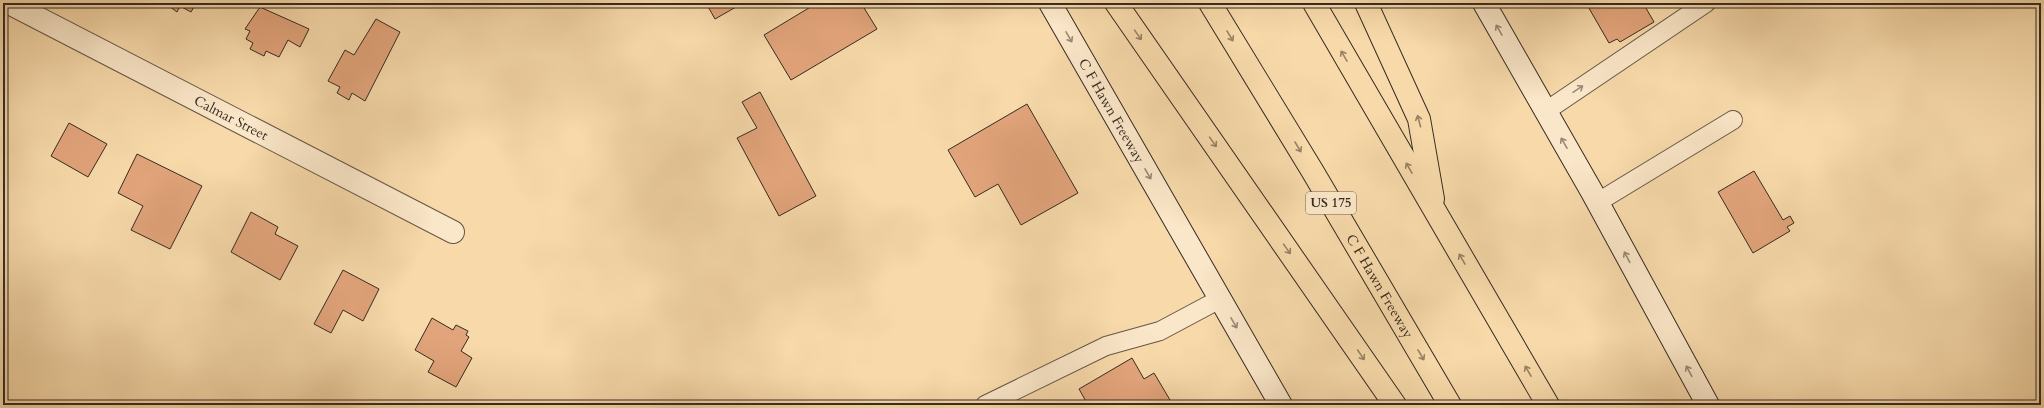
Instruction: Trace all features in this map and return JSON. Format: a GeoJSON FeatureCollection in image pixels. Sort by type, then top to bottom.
{"type":"FeatureCollection","features":[{"type":"Feature","properties":{"kind":"highway"},"geometry":{"type":"LineString","coordinates":[[1116,3],[1395,405]]}},
{"type":"Feature","properties":{"kind":"highway","name":"C F Hawn Freeway"},"geometry":{"type":"LineString","coordinates":[[1210,3],[1313,172],[1450,405]]}},
{"type":"Feature","properties":{"kind":"highway"},"geometry":{"type":"LineString","coordinates":[[1314,3],[1548,405]]}},
{"type":"Feature","properties":{"kind":"highway"},"geometry":{"type":"LineString","coordinates":[[1366,3],[1419,119],[1436,214]]}},
{"type":"Feature","properties":{"kind":"main road","name":"Calmar Street"},"geometry":{"type":"LineString","coordinates":[[9,3],[453,232]]}},
{"type":"Feature","properties":{"kind":"main road","name":"C F Hawn Freeway"},"geometry":{"type":"LineString","coordinates":[[1050,3],[1281,405]]}},
{"type":"Feature","properties":{"kind":"main road"},"geometry":{"type":"LineString","coordinates":[[1484,3],[1598,202],[1708,405]]}},
{"type":"Feature","properties":{"kind":"lane"},"geometry":{"type":"LineString","coordinates":[[1546,111],[1706,3]]}},
{"type":"Feature","properties":{"kind":"lane"},"geometry":{"type":"LineString","coordinates":[[1598,202],[1733,120]]}},
{"type":"Feature","properties":{"kind":"lane"},"geometry":{"type":"LineString","coordinates":[[985,405],[1106,346],[1160,331],[1220,299]]}},
{"type":"Feature","properties":{"kind":"building"},"geometry":{"type":"Polygon","coordinates":[[[165,3],[196,3],[191,12],[180,6],[177,12],[165,3]]]}},
{"type":"Feature","properties":{"kind":"building"},"geometry":{"type":"Polygon","coordinates":[[[706,3],[743,3],[715,19],[706,3]]]}},
{"type":"Feature","properties":{"kind":"building"},"geometry":{"type":"Polygon","coordinates":[[[817,3],[861,3],[877,29],[791,80],[764,35],[817,3]]]}},
{"type":"Feature","properties":{"kind":"building"},"geometry":{"type":"Polygon","coordinates":[[[1586,3],[1643,3],[1654,22],[1620,42],[1617,39],[1609,43],[1586,3]]]}},
{"type":"Feature","properties":{"kind":"building"},"geometry":{"type":"Polygon","coordinates":[[[260,7],[309,29],[300,47],[288,40],[279,57],[266,51],[264,56],[250,49],[253,43],[246,39],[250,31],[245,29],[260,7]]]}},
{"type":"Feature","properties":{"kind":"building"},"geometry":{"type":"Polygon","coordinates":[[[376,19],[400,32],[365,101],[352,93],[349,100],[337,93],[340,87],[328,81],[345,50],[354,55],[376,19]]]}},
{"type":"Feature","properties":{"kind":"building"},"geometry":{"type":"Polygon","coordinates":[[[760,92],[816,196],[779,216],[737,138],[757,128],[742,102],[760,92]]]}},
{"type":"Feature","properties":{"kind":"building"},"geometry":{"type":"Polygon","coordinates":[[[1027,104],[1078,193],[1021,225],[998,184],[975,197],[948,150],[1027,104]]]}},
{"type":"Feature","properties":{"kind":"building"},"geometry":{"type":"Polygon","coordinates":[[[69,123],[107,144],[88,177],[51,156],[69,123]]]}},
{"type":"Feature","properties":{"kind":"building"},"geometry":{"type":"Polygon","coordinates":[[[137,154],[202,186],[170,249],[131,230],[143,206],[118,193],[137,154]]]}},
{"type":"Feature","properties":{"kind":"building"},"geometry":{"type":"Polygon","coordinates":[[[1754,171],[1783,220],[1790,216],[1794,223],[1787,227],[1790,231],[1753,253],[1718,192],[1754,171]]]}},
{"type":"Feature","properties":{"kind":"building"},"geometry":{"type":"Polygon","coordinates":[[[251,212],[278,227],[275,234],[298,246],[280,280],[231,252],[251,212]]]}},
{"type":"Feature","properties":{"kind":"building"},"geometry":{"type":"Polygon","coordinates":[[[343,270],[379,289],[363,321],[343,310],[331,333],[314,324],[343,270]]]}},
{"type":"Feature","properties":{"kind":"building"},"geometry":{"type":"Polygon","coordinates":[[[432,318],[453,330],[456,325],[468,331],[466,335],[469,337],[461,351],[472,358],[456,387],[428,372],[434,361],[415,350],[432,318]]]}},
{"type":"Feature","properties":{"kind":"building"},"geometry":{"type":"Polygon","coordinates":[[[1132,358],[1144,379],[1154,373],[1173,405],[1088,405],[1079,389],[1132,358]]]}}]}
